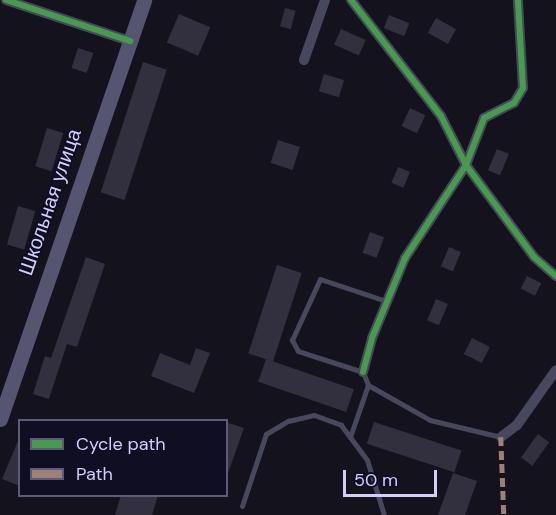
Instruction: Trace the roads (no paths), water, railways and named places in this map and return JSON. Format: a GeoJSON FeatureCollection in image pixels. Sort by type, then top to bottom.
{"type":"FeatureCollection","features":[{"type":"Feature","properties":{"kind":"main road","name":"Школьная улица"},"geometry":{"type":"LineString","coordinates":[[0,419],[144,0]]}},
{"type":"Feature","properties":{"kind":"street"},"geometry":{"type":"LineString","coordinates":[[6,0],[130,41]]}},
{"type":"Feature","properties":{"kind":"street"},"geometry":{"type":"LineString","coordinates":[[304,60],[325,0]]}},
{"type":"Feature","properties":{"kind":"street"},"geometry":{"type":"LineString","coordinates":[[351,0],[441,116],[466,165],[534,257],[556,276]]}},
{"type":"Feature","properties":{"kind":"street"},"geometry":{"type":"LineString","coordinates":[[363,372],[386,301],[405,258],[466,165],[484,118],[514,103],[523,88],[518,0]]}},
{"type":"Feature","properties":{"kind":"street"},"geometry":{"type":"LineString","coordinates":[[501,437],[517,425],[556,370]]}},
{"type":"Feature","properties":{"kind":"lane"},"geometry":{"type":"LineString","coordinates":[[386,301],[320,279],[292,340],[298,351],[363,372],[368,385],[430,420],[501,437]]}},
{"type":"Feature","properties":{"kind":"lane"},"geometry":{"type":"LineString","coordinates":[[350,437],[368,385]]}},
{"type":"Feature","properties":{"kind":"lane"},"geometry":{"type":"LineString","coordinates":[[242,506],[266,434],[288,421],[314,415],[341,425],[367,460],[384,515]]}}]}
